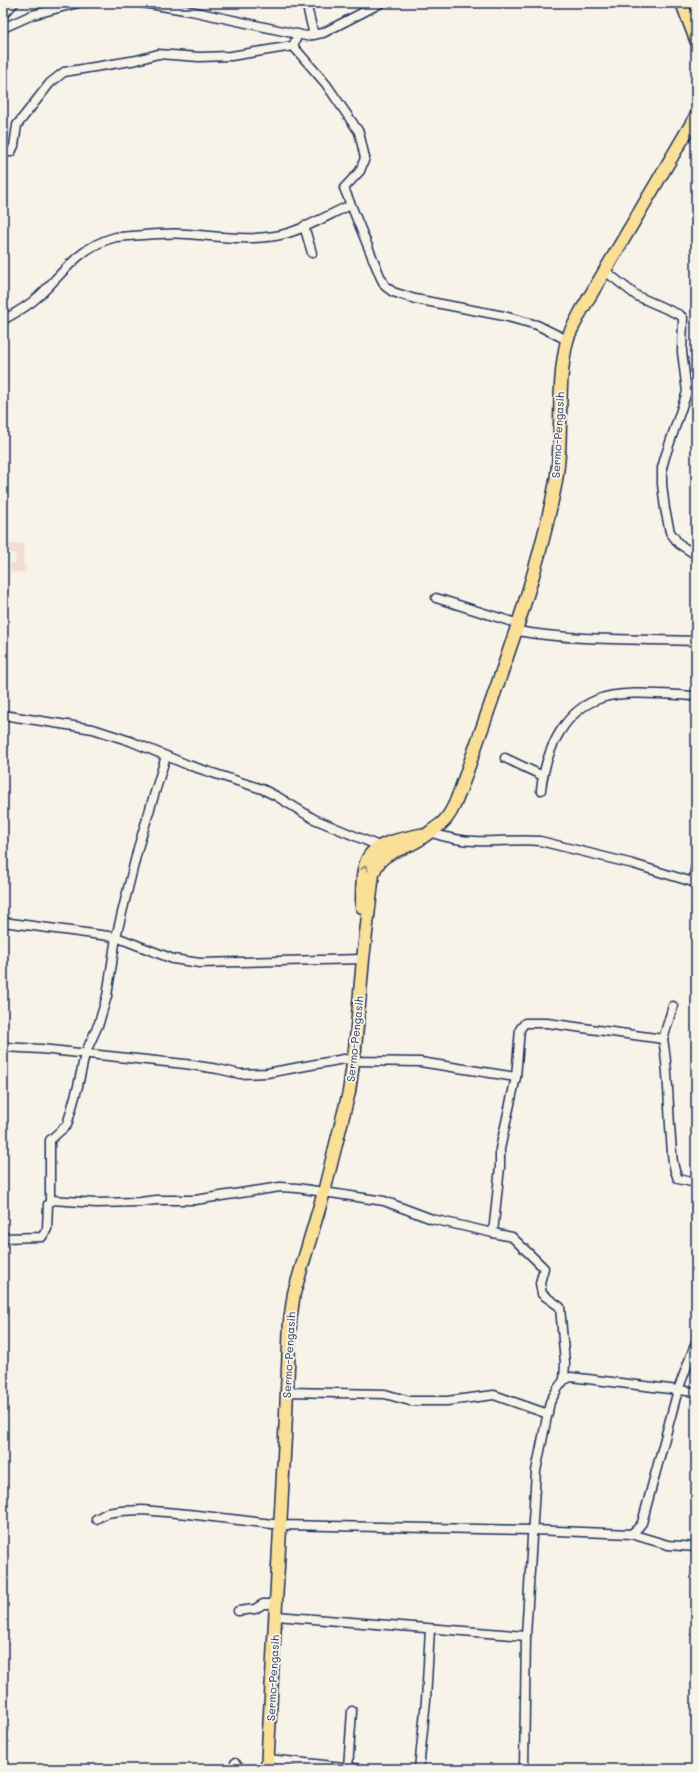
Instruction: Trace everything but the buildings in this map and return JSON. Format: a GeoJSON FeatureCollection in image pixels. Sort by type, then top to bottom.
{"type":"FeatureCollection","features":[{"type":"Feature","properties":{"kind":"main road"},"geometry":{"type":"LineString","coordinates":[[682,3],[692,22],[696,40]]}},
{"type":"Feature","properties":{"kind":"main road","name":"Sermo-Pengasih"},"geometry":{"type":"LineString","coordinates":[[268,1764],[290,1321],[294,1293],[324,1192],[342,1123],[354,1061],[364,954],[372,883],[376,865],[388,854],[419,840],[442,823],[448,816],[463,782],[518,628],[545,532],[555,488],[558,462],[559,414],[567,340],[580,313],[696,116]]}},
{"type":"Feature","properties":{"kind":"main road","name":"Sermo-Pengasih"},"geometry":{"type":"LineString","coordinates":[[364,954],[362,907],[363,877],[367,858],[372,851],[380,846],[428,833]]}},
{"type":"Feature","properties":{"kind":"street"},"geometry":{"type":"LineString","coordinates":[[3,15],[14,3]]}},
{"type":"Feature","properties":{"kind":"street"},"geometry":{"type":"LineString","coordinates":[[3,28],[32,15],[78,3]]}},
{"type":"Feature","properties":{"kind":"street"},"geometry":{"type":"LineString","coordinates":[[143,3],[191,11],[298,34],[314,35],[323,33],[381,3]]}},
{"type":"Feature","properties":{"kind":"street"},"geometry":{"type":"LineString","coordinates":[[306,3],[314,35]]}},
{"type":"Feature","properties":{"kind":"street"},"geometry":{"type":"LineString","coordinates":[[293,46],[298,34]]}},
{"type":"Feature","properties":{"kind":"street"},"geometry":{"type":"LineString","coordinates":[[3,152],[11,152],[14,146],[16,125],[32,103],[50,82],[64,72],[122,63],[158,54],[199,57],[231,56],[293,46]]}},
{"type":"Feature","properties":{"kind":"street"},"geometry":{"type":"LineString","coordinates":[[293,46],[326,84],[359,132],[364,158],[360,171],[344,188],[385,286],[393,292],[415,299],[504,316],[537,325],[567,340]]}},
{"type":"Feature","properties":{"kind":"street"},"geometry":{"type":"LineString","coordinates":[[3,320],[27,306],[80,254],[107,239],[116,237],[185,234],[221,238],[250,239],[276,236],[304,226],[351,205]]}},
{"type":"Feature","properties":{"kind":"street"},"geometry":{"type":"LineString","coordinates":[[304,226],[312,253]]}},
{"type":"Feature","properties":{"kind":"street"},"geometry":{"type":"LineString","coordinates":[[605,271],[637,296],[676,313],[683,318],[682,352],[687,392],[662,468],[662,484],[670,532],[679,544],[696,555]]}},
{"type":"Feature","properties":{"kind":"street"},"geometry":{"type":"LineString","coordinates":[[436,598],[518,628],[559,637],[603,640],[696,641]]}},
{"type":"Feature","properties":{"kind":"street"},"geometry":{"type":"LineString","coordinates":[[541,790],[543,776],[562,728],[570,719],[595,700],[622,695],[696,696]]}},
{"type":"Feature","properties":{"kind":"street"},"geometry":{"type":"LineString","coordinates":[[3,715],[93,729],[130,741],[188,765],[262,789],[314,819],[380,846]]}},
{"type":"Feature","properties":{"kind":"street"},"geometry":{"type":"LineString","coordinates":[[3,1238],[42,1237],[47,1229],[50,1200],[50,1140],[67,1125],[85,1054],[99,1023],[107,996],[116,937],[138,848],[166,756]]}},
{"type":"Feature","properties":{"kind":"street"},"geometry":{"type":"LineString","coordinates":[[505,758],[543,776]]}},
{"type":"Feature","properties":{"kind":"street"},"geometry":{"type":"LineString","coordinates":[[428,833],[462,840],[540,841],[633,864],[695,883],[696,865]]}},
{"type":"Feature","properties":{"kind":"street"},"geometry":{"type":"LineString","coordinates":[[3,922],[116,937],[173,959],[200,963],[364,954]]}},
{"type":"Feature","properties":{"kind":"street"},"geometry":{"type":"LineString","coordinates":[[673,1006],[663,1039],[666,1054],[669,1121],[674,1171],[678,1178],[696,1183]]}},
{"type":"Feature","properties":{"kind":"street"},"geometry":{"type":"LineString","coordinates":[[493,1233],[500,1167],[500,1149],[516,1077],[520,1029],[525,1023],[548,1023],[663,1039]]}},
{"type":"Feature","properties":{"kind":"street"},"geometry":{"type":"LineString","coordinates":[[3,1047],[41,1049],[185,1064],[240,1074],[274,1072],[344,1059],[354,1061],[420,1062],[516,1077]]}},
{"type":"Feature","properties":{"kind":"street"},"geometry":{"type":"LineString","coordinates":[[50,1200],[140,1202],[156,1200],[195,1200],[280,1188],[297,1188],[384,1201],[432,1219],[512,1237],[544,1268],[540,1283],[542,1294],[560,1307],[565,1363],[564,1380],[550,1402],[536,1471],[526,1636],[524,1769]]}},
{"type":"Feature","properties":{"kind":"street"},"geometry":{"type":"LineString","coordinates":[[640,1537],[640,1527],[678,1390],[696,1342]]}},
{"type":"Feature","properties":{"kind":"street"},"geometry":{"type":"LineString","coordinates":[[564,1380],[571,1378],[696,1392]]}},
{"type":"Feature","properties":{"kind":"street"},"geometry":{"type":"LineString","coordinates":[[287,1392],[385,1394],[410,1401],[447,1401],[494,1395],[548,1414]]}},
{"type":"Feature","properties":{"kind":"street"},"geometry":{"type":"LineString","coordinates":[[96,1520],[107,1513],[142,1510],[281,1525],[533,1530],[630,1534],[668,1544],[696,1547]]}},
{"type":"Feature","properties":{"kind":"street"},"geometry":{"type":"LineString","coordinates":[[630,1534],[640,1527]]}},
{"type":"Feature","properties":{"kind":"street"},"geometry":{"type":"LineString","coordinates":[[238,1611],[256,1609],[263,1604],[276,1604]]}},
{"type":"Feature","properties":{"kind":"street"},"geometry":{"type":"LineString","coordinates":[[276,1616],[526,1636]]}},
{"type":"Feature","properties":{"kind":"street"},"geometry":{"type":"LineString","coordinates":[[419,1769],[430,1629]]}},
{"type":"Feature","properties":{"kind":"street"},"geometry":{"type":"LineString","coordinates":[[348,1768],[352,1711]]}},
{"type":"Feature","properties":{"kind":"street"},"geometry":{"type":"LineString","coordinates":[[268,1764],[362,1769]]}},
{"type":"Feature","properties":{"kind":"shaded area"},"geometry":{"type":"Polygon","coordinates":[[[9,544],[24,544],[23,564],[25,564],[26,572],[10,572],[10,563],[16,563],[15,553],[10,552],[9,544]]]}}]}
